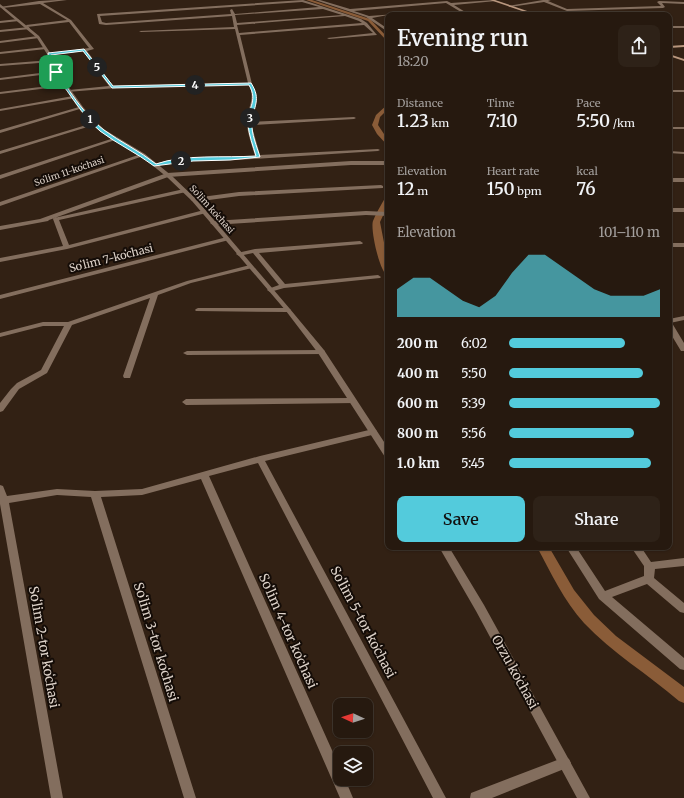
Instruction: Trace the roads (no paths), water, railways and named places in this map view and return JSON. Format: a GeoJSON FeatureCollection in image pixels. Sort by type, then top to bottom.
{"type":"FeatureCollection","features":[{"type":"Feature","properties":{"kind":"main road"},"geometry":{"type":"LineString","coordinates":[[493,0],[528,12]]}},
{"type":"Feature","properties":{"kind":"main road"},"geometry":{"type":"LineString","coordinates":[[672,46],[684,46]]}},
{"type":"Feature","properties":{"kind":"main road"},"geometry":{"type":"LineString","coordinates":[[672,56],[684,60]]}},
{"type":"Feature","properties":{"kind":"street"},"geometry":{"type":"LineString","coordinates":[[2,9],[38,1],[65,0]]}},
{"type":"Feature","properties":{"kind":"street"},"geometry":{"type":"LineString","coordinates":[[228,0],[231,5],[250,84],[254,91],[255,99],[249,124],[258,157]]}},
{"type":"Feature","properties":{"kind":"street"},"geometry":{"type":"LineString","coordinates":[[323,8],[103,24],[100,22],[98,15],[300,0],[360,20],[376,34],[330,38]]}},
{"type":"Feature","properties":{"kind":"street"},"geometry":{"type":"LineString","coordinates":[[317,0],[369,17],[385,29]]}},
{"type":"Feature","properties":{"kind":"street"},"geometry":{"type":"LineString","coordinates":[[452,4],[493,0]]}},
{"type":"Feature","properties":{"kind":"street"},"geometry":{"type":"LineString","coordinates":[[510,6],[550,0]]}},
{"type":"Feature","properties":{"kind":"street"},"geometry":{"type":"LineString","coordinates":[[38,1],[70,21],[92,49],[49,54]]}},
{"type":"Feature","properties":{"kind":"street"},"geometry":{"type":"LineString","coordinates":[[403,1],[421,12]]}},
{"type":"Feature","properties":{"kind":"street"},"geometry":{"type":"LineString","coordinates":[[545,1],[568,10],[663,7],[659,2],[684,3]]}},
{"type":"Feature","properties":{"kind":"street"},"geometry":{"type":"LineString","coordinates":[[351,10],[446,2],[452,4],[464,12]]}},
{"type":"Feature","properties":{"kind":"street","name":"Soʻlim koʻchasi"},"geometry":{"type":"LineString","coordinates":[[2,9],[28,27],[38,37],[49,54],[56,72],[64,85],[95,124],[116,139],[143,155],[194,200],[288,310],[321,352],[373,432]]}},
{"type":"Feature","properties":{"kind":"street"},"geometry":{"type":"LineString","coordinates":[[369,17],[385,15]]}},
{"type":"Feature","properties":{"kind":"street"},"geometry":{"type":"LineString","coordinates":[[141,30],[236,26],[348,16]]}},
{"type":"Feature","properties":{"kind":"street"},"geometry":{"type":"LineString","coordinates":[[0,22],[18,20]]}},
{"type":"Feature","properties":{"kind":"street"},"geometry":{"type":"LineString","coordinates":[[0,31],[70,21]]}},
{"type":"Feature","properties":{"kind":"street"},"geometry":{"type":"LineString","coordinates":[[238,34],[366,24]]}},
{"type":"Feature","properties":{"kind":"street"},"geometry":{"type":"LineString","coordinates":[[672,27],[684,27]]}},
{"type":"Feature","properties":{"kind":"street"},"geometry":{"type":"LineString","coordinates":[[0,42],[38,37]]}},
{"type":"Feature","properties":{"kind":"street"},"geometry":{"type":"LineString","coordinates":[[0,53],[45,48]]}},
{"type":"Feature","properties":{"kind":"street"},"geometry":{"type":"LineString","coordinates":[[84,50],[112,87]]}},
{"type":"Feature","properties":{"kind":"street"},"geometry":{"type":"LineString","coordinates":[[0,65],[51,61]]}},
{"type":"Feature","properties":{"kind":"street"},"geometry":{"type":"LineString","coordinates":[[0,79],[56,72]]}},
{"type":"Feature","properties":{"kind":"street"},"geometry":{"type":"LineString","coordinates":[[69,91],[112,87],[250,84]]}},
{"type":"Feature","properties":{"kind":"street"},"geometry":{"type":"LineString","coordinates":[[0,93],[64,85]]}},
{"type":"Feature","properties":{"kind":"street"},"geometry":{"type":"LineString","coordinates":[[672,91],[684,91]]}},
{"type":"Feature","properties":{"kind":"street"},"geometry":{"type":"LineString","coordinates":[[0,110],[73,97]]}},
{"type":"Feature","properties":{"kind":"street"},"geometry":{"type":"LineString","coordinates":[[0,132],[81,108]]}},
{"type":"Feature","properties":{"kind":"street"},"geometry":{"type":"LineString","coordinates":[[249,124],[354,118]]}},
{"type":"Feature","properties":{"kind":"street"},"geometry":{"type":"LineString","coordinates":[[0,153],[95,124]]}},
{"type":"Feature","properties":{"kind":"street"},"geometry":{"type":"LineString","coordinates":[[672,128],[684,128]]}},
{"type":"Feature","properties":{"kind":"street"},"geometry":{"type":"LineString","coordinates":[[0,176],[116,139]]}},
{"type":"Feature","properties":{"kind":"street"},"geometry":{"type":"LineString","coordinates":[[155,165],[164,162],[193,160],[378,150]]}},
{"type":"Feature","properties":{"kind":"street"},"geometry":{"type":"LineString","coordinates":[[672,152],[684,153]]}},
{"type":"Feature","properties":{"kind":"street","name":"Soʻlim 11-koʻchasi"},"geometry":{"type":"LineString","coordinates":[[0,204],[143,155]]}},
{"type":"Feature","properties":{"kind":"street"},"geometry":{"type":"LineString","coordinates":[[42,220],[167,175],[343,164],[385,163]]}},
{"type":"Feature","properties":{"kind":"street"},"geometry":{"type":"LineString","coordinates":[[672,180],[684,180]]}},
{"type":"Feature","properties":{"kind":"street"},"geometry":{"type":"LineString","coordinates":[[194,200],[239,194],[381,187]]}},
{"type":"Feature","properties":{"kind":"street"},"geometry":{"type":"LineString","coordinates":[[0,228],[42,220],[56,219],[184,191]]}},
{"type":"Feature","properties":{"kind":"street"},"geometry":{"type":"LineString","coordinates":[[672,210],[684,210]]}},
{"type":"Feature","properties":{"kind":"street"},"geometry":{"type":"LineString","coordinates":[[0,260],[67,247],[204,212]]}},
{"type":"Feature","properties":{"kind":"street"},"geometry":{"type":"LineString","coordinates":[[213,223],[366,213],[385,214]]}},
{"type":"Feature","properties":{"kind":"street"},"geometry":{"type":"LineString","coordinates":[[56,219],[67,247]]}},
{"type":"Feature","properties":{"kind":"street","name":"Soʻlim 7-koʻchasi"},"geometry":{"type":"LineString","coordinates":[[0,297],[227,239]]}},
{"type":"Feature","properties":{"kind":"street"},"geometry":{"type":"LineString","coordinates":[[239,254],[255,251],[360,243]]}},
{"type":"Feature","properties":{"kind":"street"},"geometry":{"type":"LineString","coordinates":[[672,245],[684,245]]}},
{"type":"Feature","properties":{"kind":"street"},"geometry":{"type":"LineString","coordinates":[[255,251],[283,286]]}},
{"type":"Feature","properties":{"kind":"street"},"geometry":{"type":"LineString","coordinates":[[0,334],[46,324],[69,324],[189,282],[250,267]]}},
{"type":"Feature","properties":{"kind":"street"},"geometry":{"type":"LineString","coordinates":[[270,290],[283,286],[378,277]]}},
{"type":"Feature","properties":{"kind":"street"},"geometry":{"type":"LineString","coordinates":[[127,376],[155,294]]}},
{"type":"Feature","properties":{"kind":"street"},"geometry":{"type":"LineString","coordinates":[[198,310],[288,310]]}},
{"type":"Feature","properties":{"kind":"street"},"geometry":{"type":"LineString","coordinates":[[672,320],[684,318]]}},
{"type":"Feature","properties":{"kind":"street"},"geometry":{"type":"LineString","coordinates":[[0,409],[13,391],[24,382],[38,376],[44,371],[69,324]]}},
{"type":"Feature","properties":{"kind":"street"},"geometry":{"type":"LineString","coordinates":[[672,330],[684,349]]}},
{"type":"Feature","properties":{"kind":"street"},"geometry":{"type":"LineString","coordinates":[[187,353],[321,352]]}},
{"type":"Feature","properties":{"kind":"street"},"geometry":{"type":"LineString","coordinates":[[186,402],[353,401]]}},
{"type":"Feature","properties":{"kind":"street"},"geometry":{"type":"LineString","coordinates":[[4,500],[57,492],[95,494],[142,492],[260,459],[373,432],[385,450]]}},
{"type":"Feature","properties":{"kind":"street","name":"Soʻlim 5-tor koʻchasi"},"geometry":{"type":"LineString","coordinates":[[260,459],[440,798]]}},
{"type":"Feature","properties":{"kind":"street","name":"Soʻlim 4-tor koʻchasi"},"geometry":{"type":"LineString","coordinates":[[204,475],[347,798]]}},
{"type":"Feature","properties":{"kind":"street","name":"Soʻlim 2-tor koʻchasi"},"geometry":{"type":"LineString","coordinates":[[0,488],[4,500],[57,798]]}},
{"type":"Feature","properties":{"kind":"street","name":"Soʻlim 3-tor koʻchasi"},"geometry":{"type":"LineString","coordinates":[[95,494],[190,798]]}},
{"type":"Feature","properties":{"kind":"street","name":"Orzu koʻchasi"},"geometry":{"type":"LineString","coordinates":[[446,550],[480,608],[584,798]]}},
{"type":"Feature","properties":{"kind":"street"},"geometry":{"type":"LineString","coordinates":[[573,550],[603,596],[684,665]]}},
{"type":"Feature","properties":{"kind":"street"},"geometry":{"type":"LineString","coordinates":[[638,550],[649,566],[650,574],[648,579]]}},
{"type":"Feature","properties":{"kind":"street"},"geometry":{"type":"LineString","coordinates":[[649,566],[684,562]]}},
{"type":"Feature","properties":{"kind":"street"},"geometry":{"type":"LineString","coordinates":[[603,596],[648,579]]}},
{"type":"Feature","properties":{"kind":"street"},"geometry":{"type":"LineString","coordinates":[[648,579],[684,609]]}},
{"type":"Feature","properties":{"kind":"street"},"geometry":{"type":"LineString","coordinates":[[476,798],[565,763]]}},
{"type":"Feature","properties":{"kind":"waterway"},"geometry":{"type":"LineString","coordinates":[[308,0],[369,20],[385,38]]}},
{"type":"Feature","properties":{"kind":"waterway"},"geometry":{"type":"LineString","coordinates":[[385,109],[378,117],[375,125],[376,129],[385,140]]}},
{"type":"Feature","properties":{"kind":"waterway"},"geometry":{"type":"LineString","coordinates":[[385,204],[376,222],[382,258],[385,266]]}},
{"type":"Feature","properties":{"kind":"waterway"},"geometry":{"type":"LineString","coordinates":[[545,550],[570,594],[589,619],[611,640],[684,696]]}}]}
